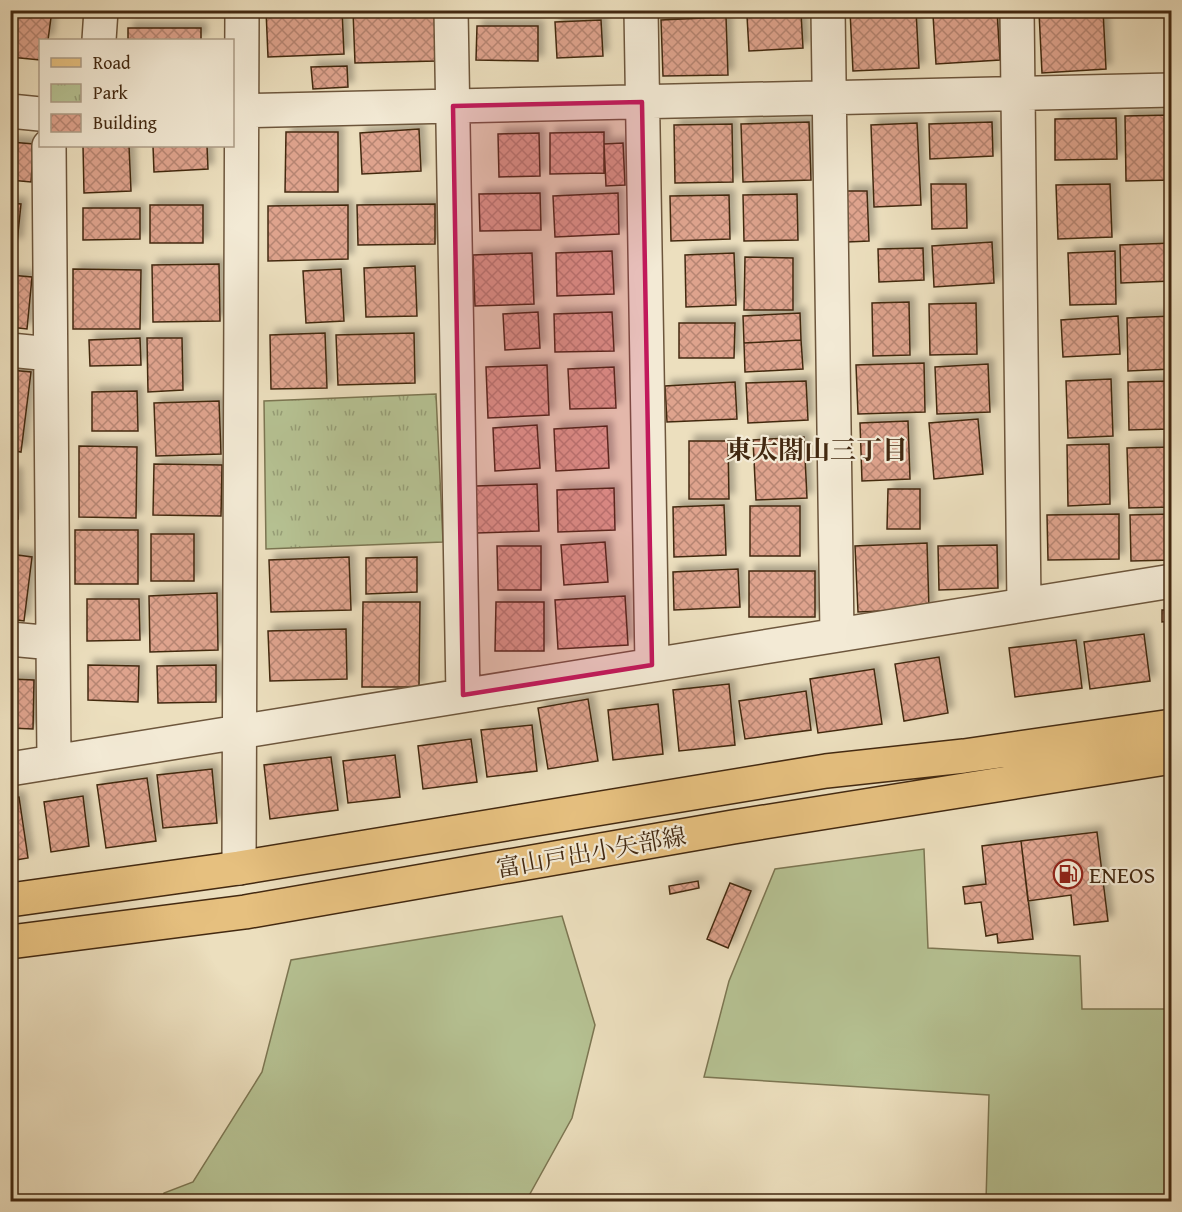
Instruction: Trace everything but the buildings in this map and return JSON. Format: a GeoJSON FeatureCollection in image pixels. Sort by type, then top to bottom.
{"type":"FeatureCollection","features":[{"type":"Feature","properties":{"kind":"main road","name":"富山戸出小矢部線"},"geometry":{"type":"LineString","coordinates":[[10,900],[239,868],[826,771],[964,756],[1172,726]]}},
{"type":"Feature","properties":{"kind":"main road","name":"富山戸出小矢部線"},"geometry":{"type":"LineString","coordinates":[[10,942],[245,912],[722,829],[1172,757]]}},
{"type":"Feature","properties":{"kind":"street"},"geometry":{"type":"LineString","coordinates":[[99,39],[101,10]]}},
{"type":"Feature","properties":{"kind":"street"},"geometry":{"type":"LineString","coordinates":[[239,868],[237,111],[242,10]]}},
{"type":"Feature","properties":{"kind":"street"},"geometry":{"type":"LineString","coordinates":[[451,10],[463,695]]}},
{"type":"Feature","properties":{"kind":"street"},"geometry":{"type":"LineString","coordinates":[[641,10],[652,665]]}},
{"type":"Feature","properties":{"kind":"street"},"geometry":{"type":"LineString","coordinates":[[828,10],[837,635]]}},
{"type":"Feature","properties":{"kind":"street"},"geometry":{"type":"LineString","coordinates":[[1017,10],[1024,605]]}},
{"type":"Feature","properties":{"kind":"street"},"geometry":{"type":"LineString","coordinates":[[237,111],[1172,90]]}},
{"type":"Feature","properties":{"kind":"street"},"geometry":{"type":"LineString","coordinates":[[10,111],[39,114]]}},
{"type":"Feature","properties":{"kind":"street"},"geometry":{"type":"LineString","coordinates":[[49,147],[54,762]]}},
{"type":"Feature","properties":{"kind":"street"},"geometry":{"type":"LineString","coordinates":[[10,350],[50,354]]}},
{"type":"Feature","properties":{"kind":"street"},"geometry":{"type":"LineString","coordinates":[[10,769],[1172,581]]}},
{"type":"Feature","properties":{"kind":"street"},"geometry":{"type":"LineString","coordinates":[[10,639],[52,644]]}},
{"type":"Feature","properties":{"kind":"highlighted area"},"geometry":{"type":"Polygon","coordinates":[[[642,102],[652,665],[463,695],[453,106],[642,102]]]}},
{"type":"Feature","properties":{"kind":"green space"},"geometry":{"type":"Polygon","coordinates":[[[436,394],[443,542],[266,549],[264,401],[436,394]]]}},
{"type":"Feature","properties":{"kind":"green space"},"geometry":{"type":"Polygon","coordinates":[[[924,849],[928,948],[1080,956],[1082,1009],[1171,1009],[1171,1201],[986,1201],[989,1095],[704,1077],[729,981],[775,869],[924,849]]]}},
{"type":"Feature","properties":{"kind":"green space"},"geometry":{"type":"Polygon","coordinates":[[[562,916],[595,1025],[572,1118],[526,1201],[162,1201],[164,1193],[193,1182],[262,1072],[291,960],[562,916]]]}},
{"type":"Feature","properties":{"kind":"place","name":"ENEOS"},"geometry":{"type":"Point","coordinates":[1068,874]}},
{"type":"Feature","properties":{"kind":"district","name":"東太閤山三丁目"},"geometry":{"type":"Point","coordinates":[817,449]}}]}
